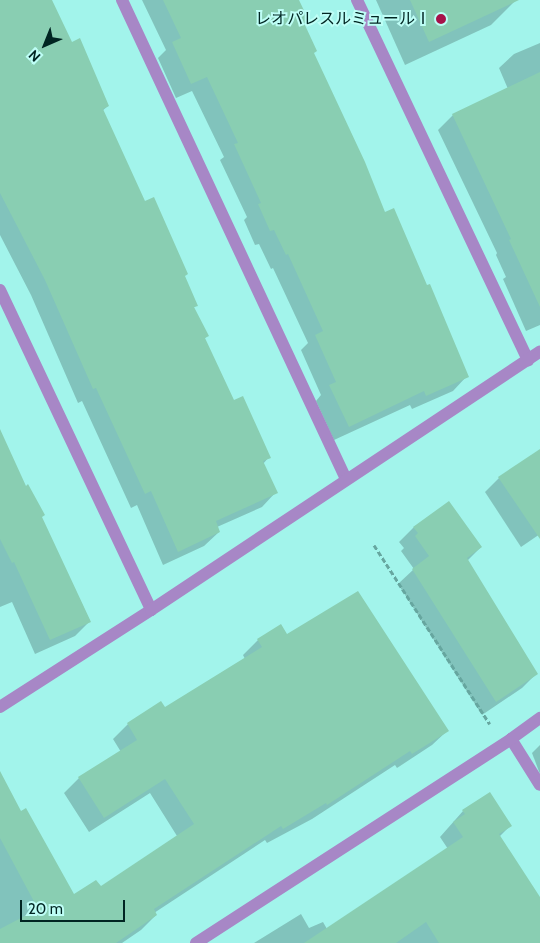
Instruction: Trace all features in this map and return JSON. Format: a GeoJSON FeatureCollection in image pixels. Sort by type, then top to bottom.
{"type":"FeatureCollection","features":[{"type":"Feature","properties":{"kind":"street"},"geometry":{"type":"LineString","coordinates":[[122,0],[346,479]]}},
{"type":"Feature","properties":{"kind":"street"},"geometry":{"type":"LineString","coordinates":[[357,0],[528,360]]}},
{"type":"Feature","properties":{"kind":"street"},"geometry":{"type":"LineString","coordinates":[[0,290],[151,610]]}},
{"type":"Feature","properties":{"kind":"street"},"geometry":{"type":"LineString","coordinates":[[0,706],[151,610],[540,352]]}},
{"type":"Feature","properties":{"kind":"street"},"geometry":{"type":"LineString","coordinates":[[196,943],[540,718]]}},
{"type":"Feature","properties":{"kind":"street"},"geometry":{"type":"LineString","coordinates":[[510,739],[540,785]]}},
{"type":"Feature","properties":{"kind":"path"},"geometry":{"type":"LineString","coordinates":[[374,545],[494,730]]}},
{"type":"Feature","properties":{"kind":"building"},"geometry":{"type":"Polygon","coordinates":[[[0,0],[52,0],[72,42],[80,38],[109,106],[103,109],[145,201],[154,197],[188,274],[185,276],[198,306],[194,307],[209,336],[205,338],[234,400],[243,396],[271,458],[263,461],[278,493],[216,521],[220,532],[178,552],[151,491],[145,494],[96,388],[93,389],[45,280],[0,193],[0,0]]]}},
{"type":"Feature","properties":{"kind":"building"},"geometry":{"type":"Polygon","coordinates":[[[163,0],[299,0],[309,21],[304,23],[317,51],[314,53],[365,162],[385,212],[394,208],[427,285],[430,284],[469,377],[426,396],[424,391],[349,427],[329,385],[336,382],[315,335],[323,331],[288,254],[286,255],[274,230],[270,231],[258,204],[261,203],[234,144],[238,143],[207,77],[191,84],[172,42],[181,38],[163,0]]]}},
{"type":"Feature","properties":{"kind":"building","name":"レオパレスルミュールⅠ"},"geometry":{"type":"Polygon","coordinates":[[[410,0],[519,0],[429,42],[410,0]]]}},
{"type":"Feature","properties":{"kind":"building"},"geometry":{"type":"Polygon","coordinates":[[[540,72],[540,307],[509,240],[511,239],[452,114],[540,72]]]}},
{"type":"Feature","properties":{"kind":"building"},"geometry":{"type":"Polygon","coordinates":[[[0,429],[26,486],[28,484],[45,515],[42,517],[91,622],[50,640],[14,562],[12,563],[0,539],[0,429]]]}},
{"type":"Feature","properties":{"kind":"building"},"geometry":{"type":"Polygon","coordinates":[[[540,449],[540,539],[498,477],[540,449]]]}},
{"type":"Feature","properties":{"kind":"building"},"geometry":{"type":"Polygon","coordinates":[[[449,501],[482,547],[467,558],[538,674],[496,702],[412,569],[429,556],[415,536],[418,533],[413,527],[449,501]]]}},
{"type":"Feature","properties":{"kind":"building"},"geometry":{"type":"Polygon","coordinates":[[[358,591],[449,731],[412,754],[410,751],[327,805],[326,803],[283,829],[281,826],[154,909],[157,915],[116,943],[0,943],[0,929],[38,909],[0,838],[0,771],[21,811],[26,808],[74,894],[96,880],[101,886],[194,824],[165,779],[104,818],[78,777],[137,740],[127,723],[161,701],[165,707],[262,647],[257,639],[281,624],[287,634],[358,591]]]}},
{"type":"Feature","properties":{"kind":"building"},"geometry":{"type":"Polygon","coordinates":[[[490,792],[512,826],[499,834],[540,897],[540,943],[439,943],[426,922],[396,943],[304,943],[463,837],[453,822],[465,814],[462,810],[490,792]]]}},
{"type":"Feature","properties":{"kind":"place","name":"レオパレスルミュールⅠ"},"geometry":{"type":"Point","coordinates":[441,19]}}]}
